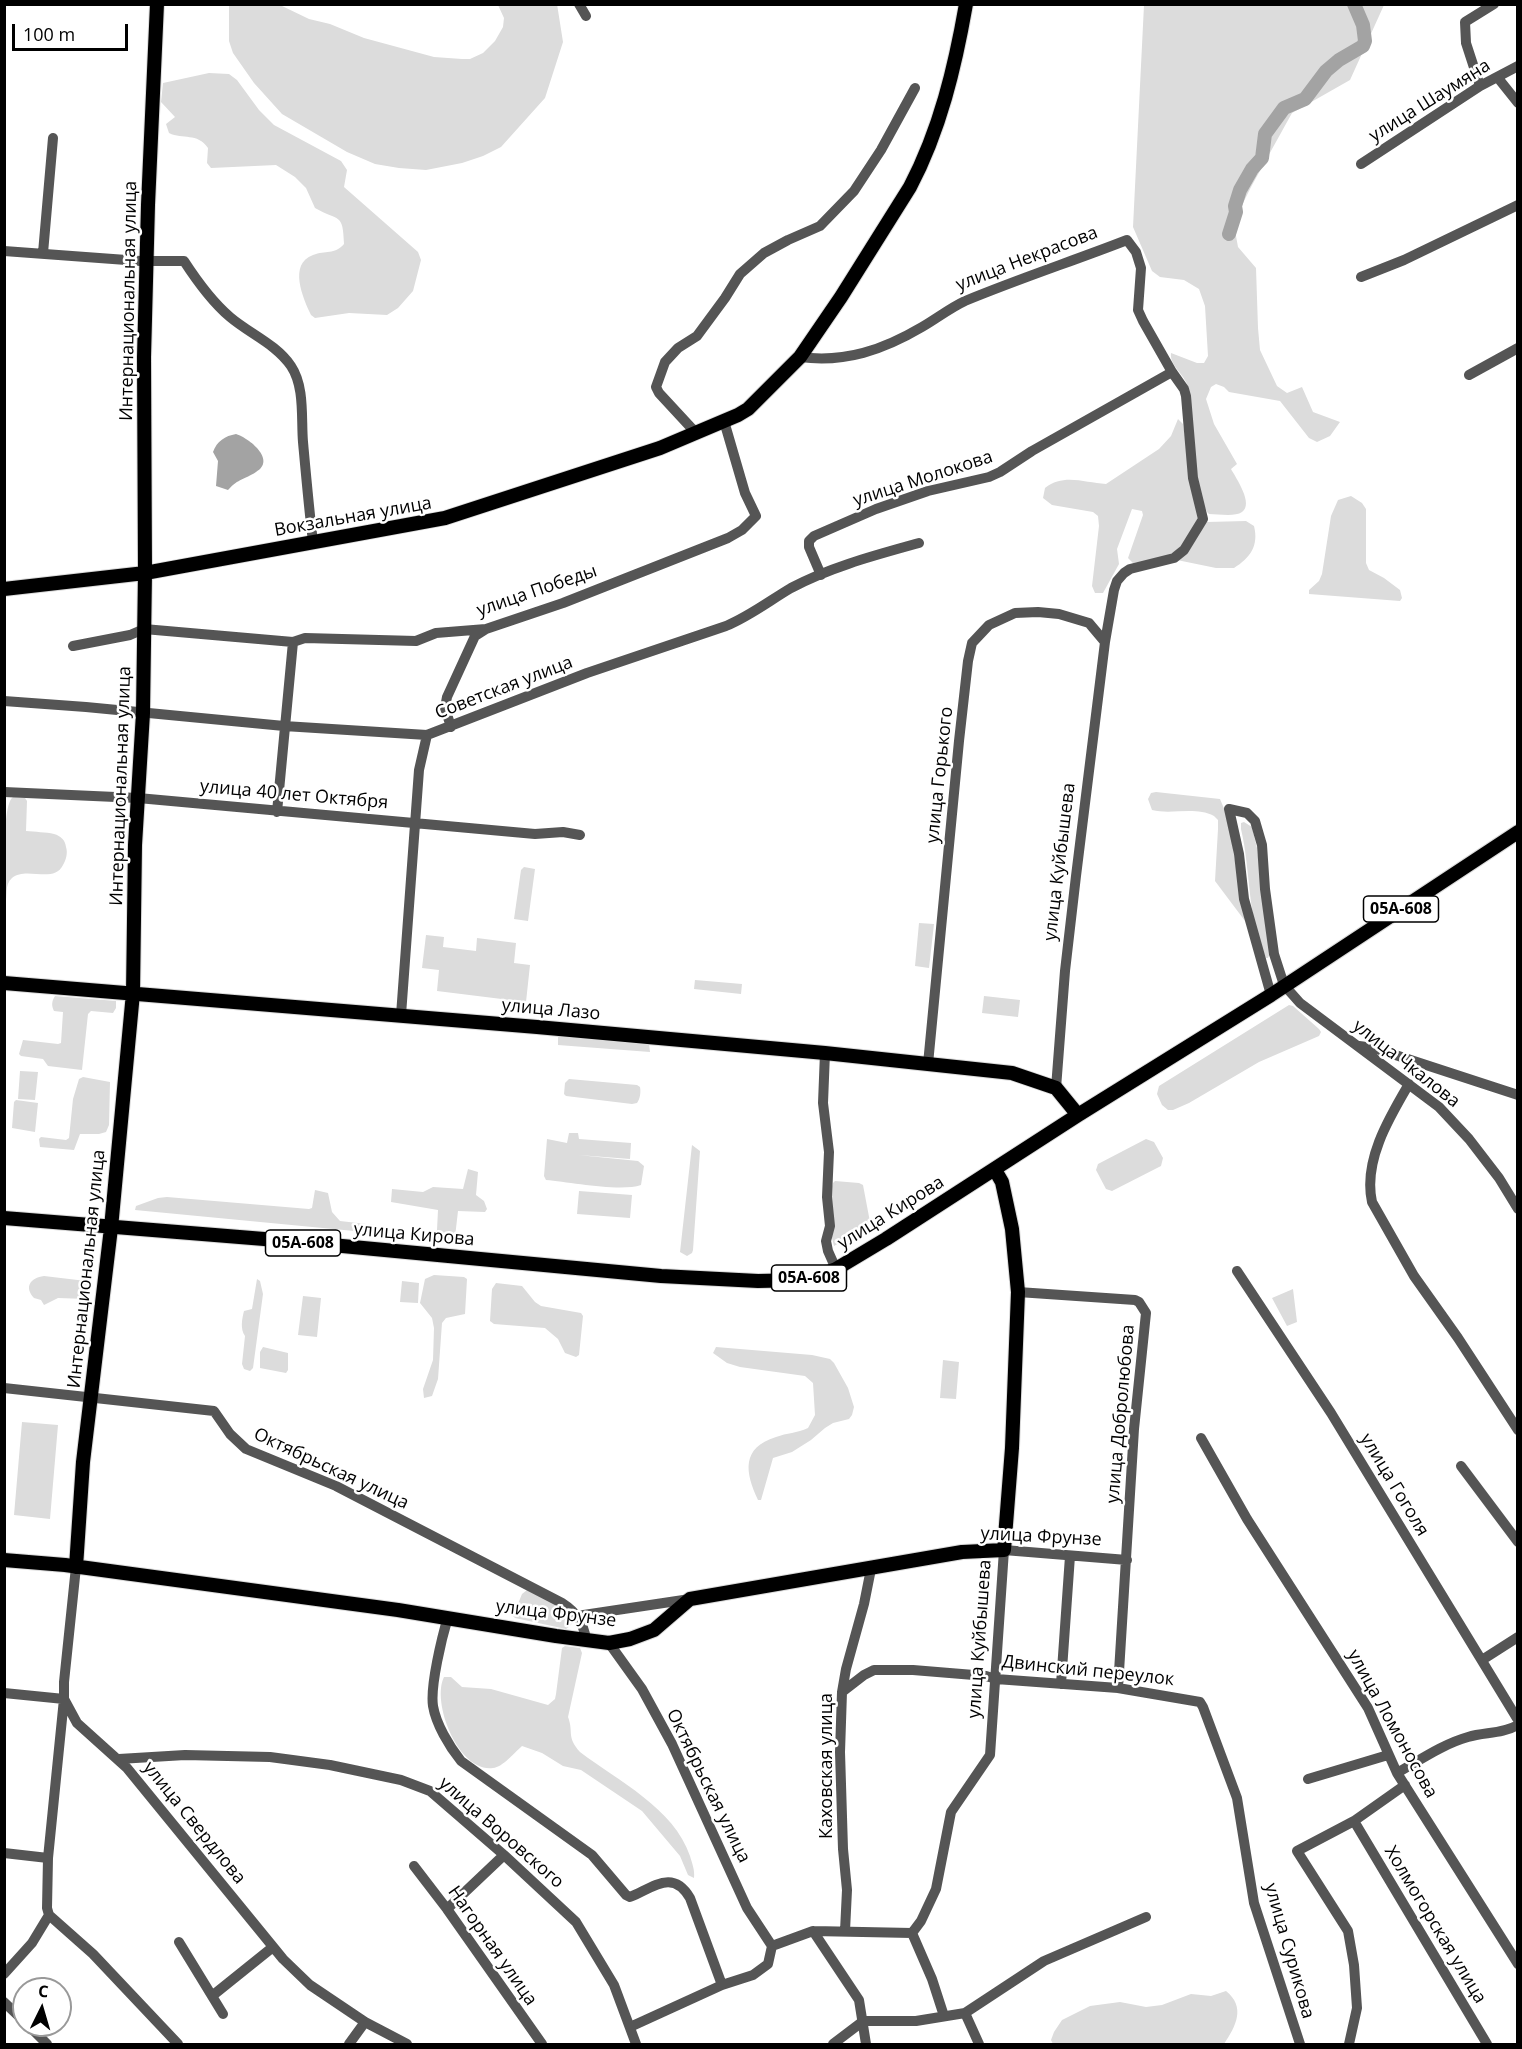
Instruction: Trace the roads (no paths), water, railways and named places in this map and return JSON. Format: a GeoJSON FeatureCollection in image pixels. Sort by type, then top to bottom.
{"type":"FeatureCollection","features":[{"type":"Feature","properties":{"kind":"main road","name":"Интернациональная улица"},"geometry":{"type":"LineString","coordinates":[[76,1567],[82,1473],[111,1228],[133,993],[138,798],[143,713],[146,262],[157,4]]}},
{"type":"Feature","properties":{"kind":"main road"},"geometry":{"type":"LineString","coordinates":[[800,357],[842,297],[918,173],[947,94],[966,4]]}},
{"type":"Feature","properties":{"kind":"main road","name":"Вокзальная улица"},"geometry":{"type":"LineString","coordinates":[[4,589],[145,573],[394,529],[461,514],[660,448],[724,421],[748,409],[800,357]]}},
{"type":"Feature","properties":{"kind":"main road","name":"улица Кирова"},"geometry":{"type":"LineString","coordinates":[[4,1218],[289,1241],[690,1278],[803,1280],[836,1269],[995,1170],[1271,994],[1518,832]]}},
{"type":"Feature","properties":{"kind":"main road","name":"улица Лазо"},"geometry":{"type":"LineString","coordinates":[[4,984],[401,1015],[825,1053],[1012,1073],[1056,1088]]}},
{"type":"Feature","properties":{"kind":"main road"},"geometry":{"type":"LineString","coordinates":[[1056,1088],[1078,1115]]}},
{"type":"Feature","properties":{"kind":"main road","name":"улица Куйбышева"},"geometry":{"type":"LineString","coordinates":[[995,1170],[1002,1182],[1012,1229],[1018,1292],[1012,1448],[1004,1550]]}},
{"type":"Feature","properties":{"kind":"main road","name":"улица Фрунзе"},"geometry":{"type":"LineString","coordinates":[[4,1560],[76,1567],[448,1617],[556,1636],[609,1642],[636,1638],[654,1630],[690,1599],[962,1552],[1004,1550]]}},
{"type":"Feature","properties":{"kind":"street"},"geometry":{"type":"LineString","coordinates":[[579,4],[586,16]]}},
{"type":"Feature","properties":{"kind":"street"},"geometry":{"type":"LineString","coordinates":[[1480,86],[1466,43],[1465,22],[1494,4]]}},
{"type":"Feature","properties":{"kind":"street","name":"улица Шаумяна"},"geometry":{"type":"LineString","coordinates":[[1361,164],[1480,86],[1518,66]]}},
{"type":"Feature","properties":{"kind":"street"},"geometry":{"type":"LineString","coordinates":[[1498,78],[1518,103]]}},
{"type":"Feature","properties":{"kind":"street"},"geometry":{"type":"LineString","coordinates":[[696,433],[656,387],[665,362],[678,348],[697,336],[740,274],[764,254],[820,226],[854,191],[881,150],[915,88]]}},
{"type":"Feature","properties":{"kind":"street"},"geometry":{"type":"LineString","coordinates":[[43,253],[53,138]]}},
{"type":"Feature","properties":{"kind":"street"},"geometry":{"type":"LineString","coordinates":[[1361,277],[1404,260],[1518,205]]}},
{"type":"Feature","properties":{"kind":"street","name":"улица Некрасова"},"geometry":{"type":"LineString","coordinates":[[800,357],[820,360],[840,359],[885,345],[911,333],[959,304],[1127,240],[1136,252],[1140,268],[1138,310],[1186,396],[1193,478],[1203,519],[1184,550],[1174,558],[1130,569],[1117,581],[1105,642]]}},
{"type":"Feature","properties":{"kind":"street"},"geometry":{"type":"LineString","coordinates":[[4,251],[146,262],[184,261],[206,293],[230,317],[279,353],[292,368],[301,399],[313,542]]}},
{"type":"Feature","properties":{"kind":"street"},"geometry":{"type":"LineString","coordinates":[[1469,375],[1518,348]]}},
{"type":"Feature","properties":{"kind":"street","name":"улица Молокова"},"geometry":{"type":"LineString","coordinates":[[821,575],[809,547],[809,541],[814,536],[876,509],[1000,472],[1172,372]]}},
{"type":"Feature","properties":{"kind":"street","name":"улица Победы"},"geometry":{"type":"LineString","coordinates":[[73,646],[130,635],[144,629],[293,642],[305,638],[416,641],[436,633],[486,629],[574,598],[728,538],[742,530],[756,516],[745,493],[724,421]]}},
{"type":"Feature","properties":{"kind":"street","name":"Советская улица"},"geometry":{"type":"LineString","coordinates":[[4,701],[284,726],[428,735],[587,672],[742,620],[792,588],[821,575],[873,556],[919,543]]}},
{"type":"Feature","properties":{"kind":"street","name":"улица Горького"},"geometry":{"type":"LineString","coordinates":[[928,1064],[959,741],[972,643],[989,625],[1015,613],[1038,612],[1059,614],[1089,623],[1105,642]]}},
{"type":"Feature","properties":{"kind":"street"},"geometry":{"type":"LineString","coordinates":[[451,727],[445,708],[447,697],[476,636],[486,629]]}},
{"type":"Feature","properties":{"kind":"street"},"geometry":{"type":"LineString","coordinates":[[277,812],[293,642]]}},
{"type":"Feature","properties":{"kind":"street","name":"улица Куйбышева"},"geometry":{"type":"LineString","coordinates":[[1056,1088],[1066,962],[1105,642]]}},
{"type":"Feature","properties":{"kind":"street"},"geometry":{"type":"LineString","coordinates":[[401,1015],[418,770],[428,735]]}},
{"type":"Feature","properties":{"kind":"street","name":"улица 40 лет Октября"},"geometry":{"type":"LineString","coordinates":[[4,792],[138,798],[535,834],[563,831],[580,836]]}},
{"type":"Feature","properties":{"kind":"street"},"geometry":{"type":"LineString","coordinates":[[1271,994],[1244,899],[1238,842],[1229,809],[1247,813],[1255,821],[1262,845],[1265,889],[1274,954],[1284,985]]}},
{"type":"Feature","properties":{"kind":"street","name":"улица Чкалова"},"geometry":{"type":"LineString","coordinates":[[1284,985],[1300,1003],[1439,1107],[1469,1139],[1499,1178],[1518,1209]]}},
{"type":"Feature","properties":{"kind":"street"},"geometry":{"type":"LineString","coordinates":[[1356,1046],[1374,1048],[1518,1095]]}},
{"type":"Feature","properties":{"kind":"street"},"geometry":{"type":"LineString","coordinates":[[825,1053],[823,1109],[829,1152],[827,1197],[830,1226],[826,1241],[836,1269]]}},
{"type":"Feature","properties":{"kind":"street"},"geometry":{"type":"LineString","coordinates":[[1409,1084],[1392,1111],[1379,1145],[1369,1180],[1372,1202],[1414,1276],[1518,1430]]}},
{"type":"Feature","properties":{"kind":"street","name":"улица Гоголя"},"geometry":{"type":"LineString","coordinates":[[1237,1271],[1331,1413],[1518,1720]]}},
{"type":"Feature","properties":{"kind":"street","name":"улица Добролюбова"},"geometry":{"type":"LineString","coordinates":[[1018,1292],[1126,1299],[1139,1302],[1144,1307],[1145,1322],[1134,1429],[1118,1688]]}},
{"type":"Feature","properties":{"kind":"street","name":"Октябрьская улица"},"geometry":{"type":"LineString","coordinates":[[4,1388],[214,1411],[230,1434],[246,1449],[353,1495],[534,1587],[570,1608],[577,1616]]}},
{"type":"Feature","properties":{"kind":"street","name":"улица Ломоносова"},"geometry":{"type":"LineString","coordinates":[[1201,1438],[1247,1519],[1368,1708],[1397,1773],[1518,1964]]}},
{"type":"Feature","properties":{"kind":"street"},"geometry":{"type":"LineString","coordinates":[[1461,1466],[1518,1542]]}},
{"type":"Feature","properties":{"kind":"street","name":"улица Куйбышева"},"geometry":{"type":"LineString","coordinates":[[912,1933],[921,1921],[936,1889],[951,1812],[990,1755],[1004,1550]]}},
{"type":"Feature","properties":{"kind":"street","name":"улица Фрунзе"},"geometry":{"type":"LineString","coordinates":[[1004,1550],[1127,1560]]}},
{"type":"Feature","properties":{"kind":"street"},"geometry":{"type":"LineString","coordinates":[[1061,1684],[1070,1556]]}},
{"type":"Feature","properties":{"kind":"street"},"geometry":{"type":"LineString","coordinates":[[76,1567],[48,1858],[46,1905],[49,1915],[93,1954],[178,2044]]}},
{"type":"Feature","properties":{"kind":"street","name":"Каховская улица"},"geometry":{"type":"LineString","coordinates":[[845,1931],[847,1890],[843,1849],[840,1752],[842,1692],[871,1569]]}},
{"type":"Feature","properties":{"kind":"street"},"geometry":{"type":"LineString","coordinates":[[586,1639],[584,1627],[577,1616],[690,1599]]}},
{"type":"Feature","properties":{"kind":"street"},"geometry":{"type":"LineString","coordinates":[[448,1617],[435,1677],[433,1706],[444,1734],[460,1761],[592,1855],[626,1895],[630,1897],[672,1881],[685,1890],[722,1985]]}},
{"type":"Feature","properties":{"kind":"street"},"geometry":{"type":"LineString","coordinates":[[1482,1660],[1518,1637]]}},
{"type":"Feature","properties":{"kind":"street","name":"Октябрьская улица"},"geometry":{"type":"LineString","coordinates":[[609,1642],[642,1689],[672,1744],[747,1908],[772,1946]]}},
{"type":"Feature","properties":{"kind":"street","name":"Двинский переулок"},"geometry":{"type":"LineString","coordinates":[[842,1692],[874,1670],[934,1671],[996,1679],[1118,1688],[1193,1700]]}},
{"type":"Feature","properties":{"kind":"street"},"geometry":{"type":"LineString","coordinates":[[4,1693],[64,1700]]}},
{"type":"Feature","properties":{"kind":"street","name":"улица Свердлова"},"geometry":{"type":"LineString","coordinates":[[64,1700],[77,1723],[119,1759],[273,1947],[310,1985],[365,2022],[407,2044]]}},
{"type":"Feature","properties":{"kind":"street","name":"улица Сурикова"},"geometry":{"type":"LineString","coordinates":[[1193,1700],[1200,1702],[1203,1707],[1238,1798],[1254,1903],[1300,2044]]}},
{"type":"Feature","properties":{"kind":"street"},"geometry":{"type":"LineString","coordinates":[[1397,1773],[1461,1740],[1483,1733],[1503,1731],[1518,1725]]}},
{"type":"Feature","properties":{"kind":"street","name":"улица Воровского"},"geometry":{"type":"LineString","coordinates":[[119,1759],[185,1755],[252,1756],[330,1765],[401,1780],[430,1791],[504,1855],[576,1923],[606,1968],[636,2044]]}},
{"type":"Feature","properties":{"kind":"street"},"geometry":{"type":"LineString","coordinates":[[1308,1779],[1388,1755]]}},
{"type":"Feature","properties":{"kind":"street"},"geometry":{"type":"LineString","coordinates":[[1350,2044],[1357,2008],[1354,1965],[1348,1931],[1297,1851],[1354,1821],[1405,1785]]}},
{"type":"Feature","properties":{"kind":"street","name":"Холмогорская улица"},"geometry":{"type":"LineString","coordinates":[[1354,1821],[1487,2044]]}},
{"type":"Feature","properties":{"kind":"street"},"geometry":{"type":"LineString","coordinates":[[4,1853],[48,1858]]}},
{"type":"Feature","properties":{"kind":"street"},"geometry":{"type":"LineString","coordinates":[[447,1909],[504,1855]]}},
{"type":"Feature","properties":{"kind":"street","name":"Нагорная улица"},"geometry":{"type":"LineString","coordinates":[[414,1866],[542,2044]]}},
{"type":"Feature","properties":{"kind":"street"},"geometry":{"type":"LineString","coordinates":[[4,1974],[29,1947],[49,1915]]}},
{"type":"Feature","properties":{"kind":"street"},"geometry":{"type":"LineString","coordinates":[[833,2044],[862,2022],[872,2020],[916,2021],[965,2013],[1044,1961],[1146,1917]]}},
{"type":"Feature","properties":{"kind":"street"},"geometry":{"type":"LineString","coordinates":[[630,2026],[722,1985],[763,1970],[768,1964],[772,1946],[813,1931],[912,1933],[932,1979],[944,2016]]}},
{"type":"Feature","properties":{"kind":"street"},"geometry":{"type":"LineString","coordinates":[[813,1931],[859,2000],[866,2044]]}},
{"type":"Feature","properties":{"kind":"street"},"geometry":{"type":"LineString","coordinates":[[179,1942],[224,2014]]}},
{"type":"Feature","properties":{"kind":"street"},"geometry":{"type":"LineString","coordinates":[[212,1996],[273,1947]]}},
{"type":"Feature","properties":{"kind":"street"},"geometry":{"type":"LineString","coordinates":[[965,2013],[979,2044]]}},
{"type":"Feature","properties":{"kind":"street"},"geometry":{"type":"LineString","coordinates":[[349,2044],[365,2022]]}},
{"type":"Feature","properties":{"kind":"waterway"},"geometry":{"type":"LineString","coordinates":[[1229,234],[1240,190],[1252,169],[1262,158],[1265,134],[1284,108],[1305,99],[1326,71],[1339,60],[1363,46],[1365,41],[1363,25],[1354,4]]}}]}
